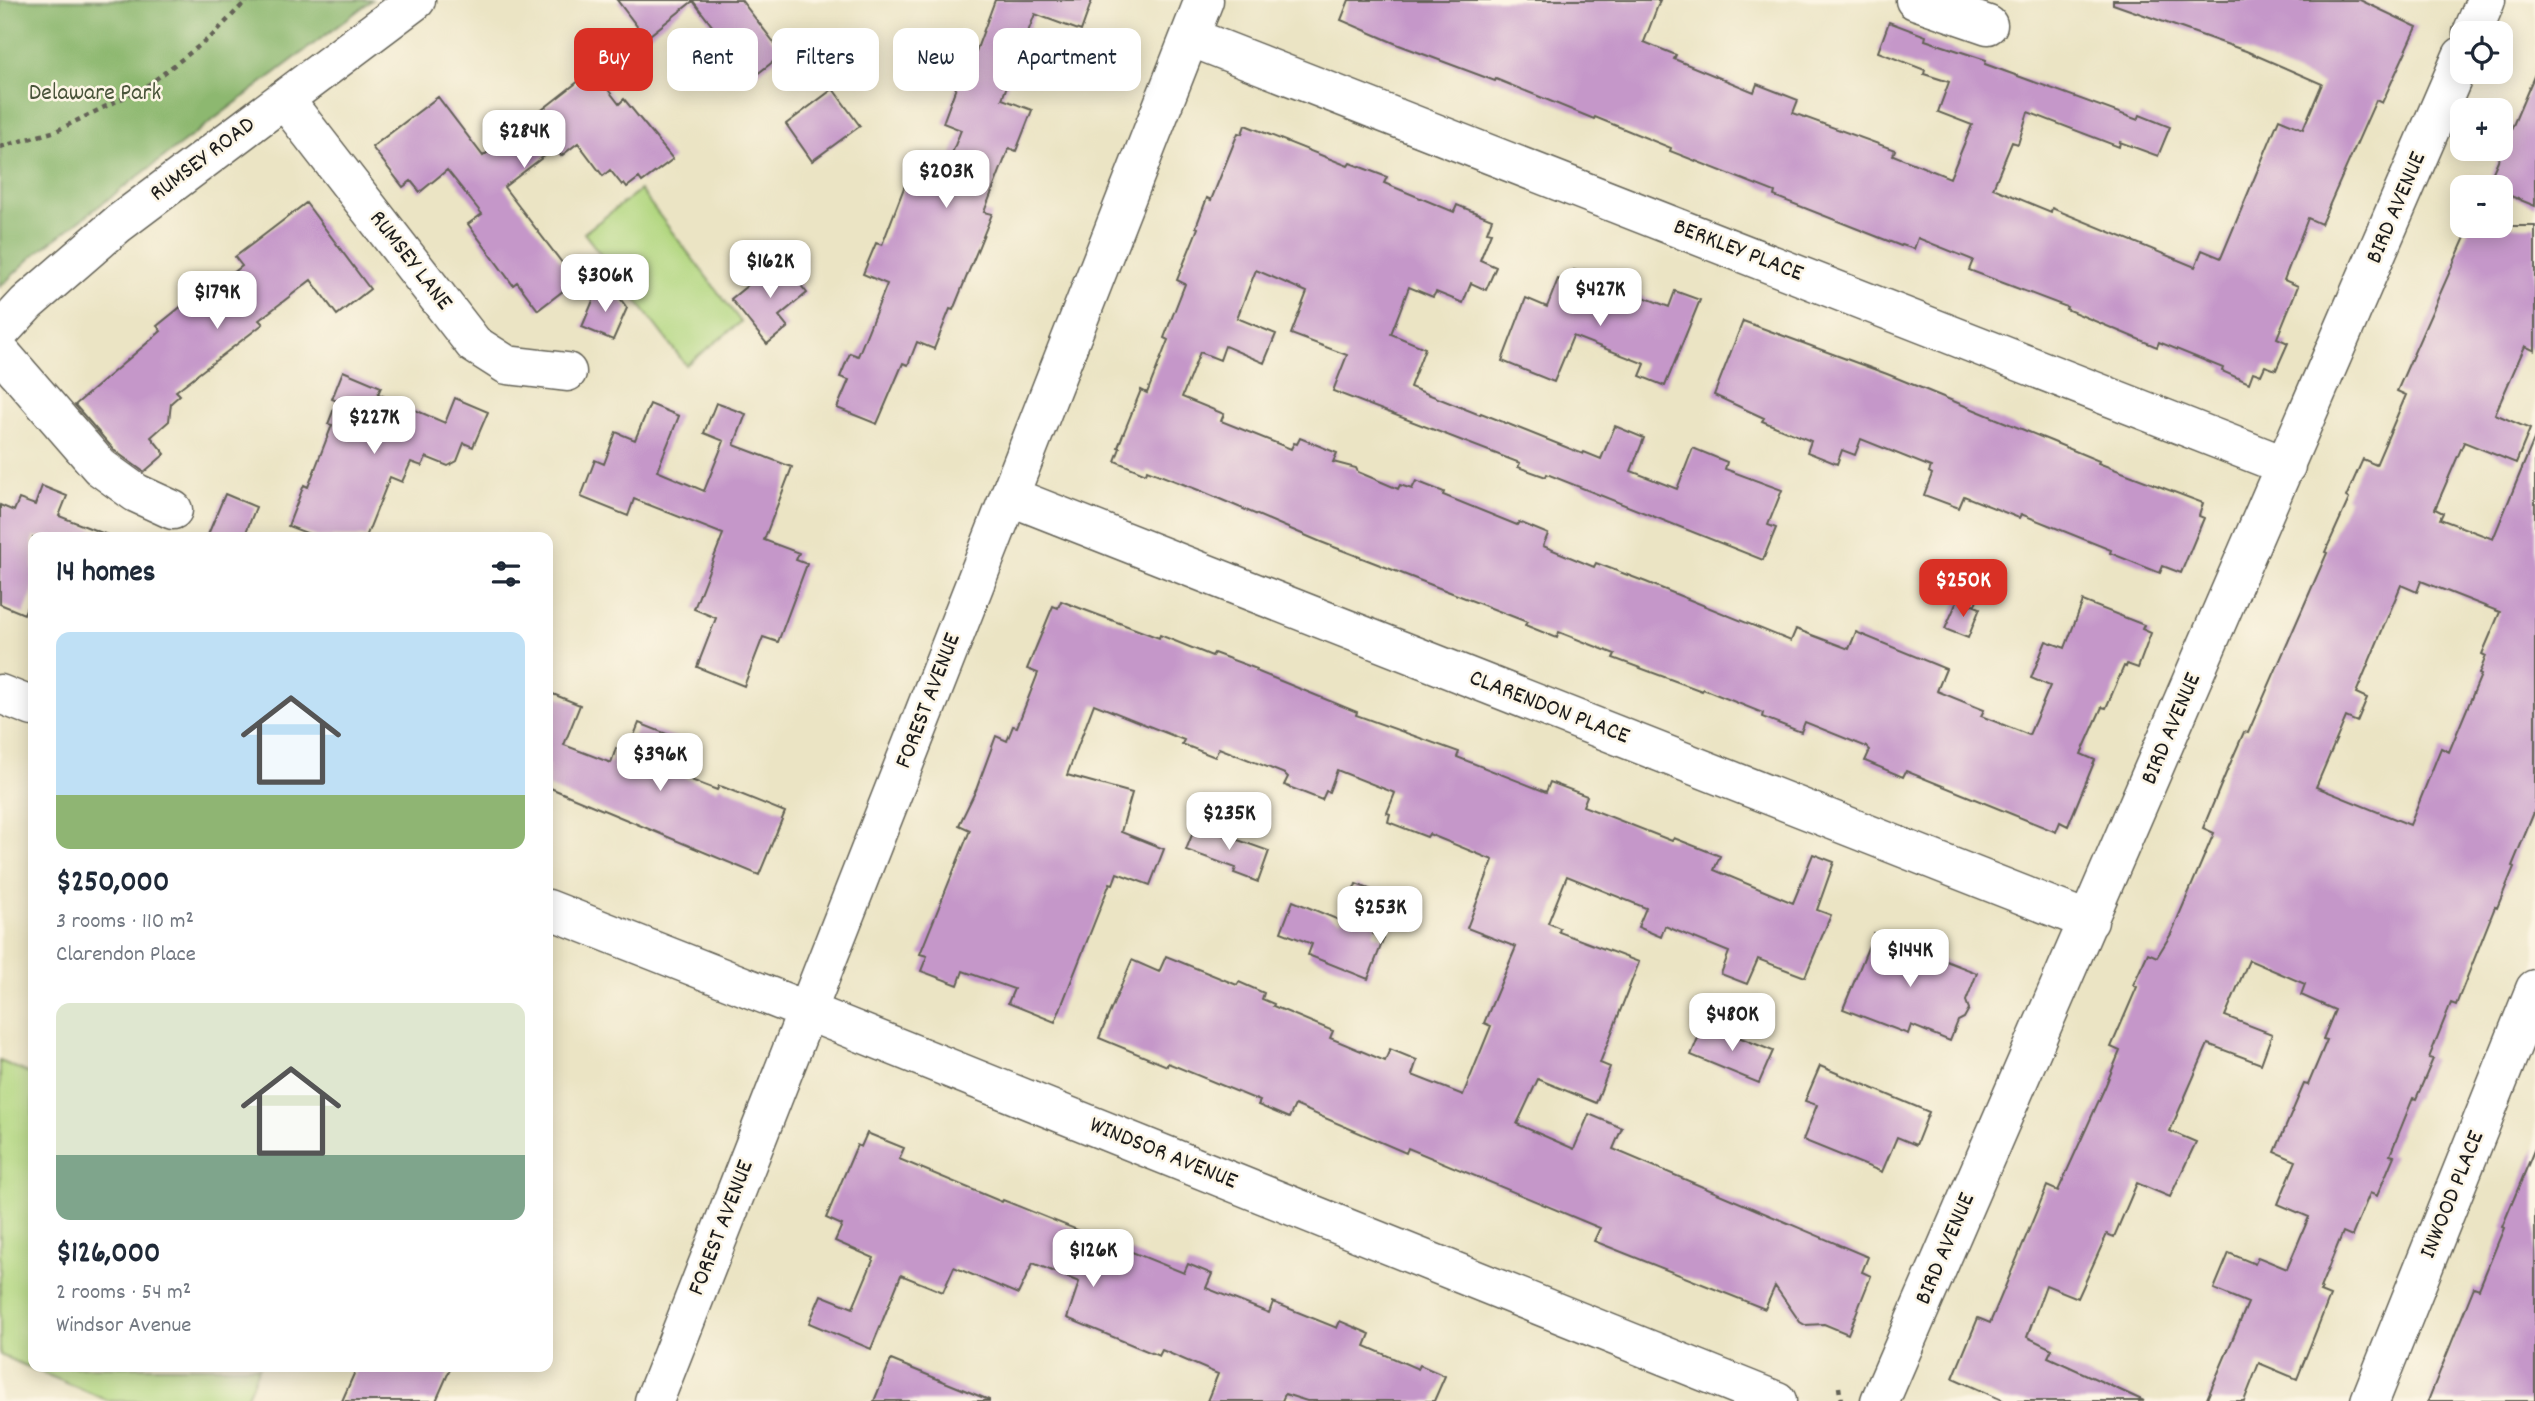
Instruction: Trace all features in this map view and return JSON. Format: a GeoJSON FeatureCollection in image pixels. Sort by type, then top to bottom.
{"type":"FeatureCollection","features":[{"type":"Feature","properties":{"kind":"street","name":"RUMSEY ROAD"},"geometry":{"type":"LineString","coordinates":[[0,332],[27,303],[117,224],[416,0]]}},
{"type":"Feature","properties":{"kind":"street","name":"FOREST AVENUE"},"geometry":{"type":"LineString","coordinates":[[654,1401],[1204,0]]}},
{"type":"Feature","properties":{"kind":"street"},"geometry":{"type":"LineString","coordinates":[[2477,21],[2486,0]]}},
{"type":"Feature","properties":{"kind":"street"},"geometry":{"type":"LineString","coordinates":[[1936,3],[1987,25]]}},
{"type":"Feature","properties":{"kind":"street","name":"BERKLEY PLACE"},"geometry":{"type":"LineString","coordinates":[[1189,37],[2286,466]]}},
{"type":"Feature","properties":{"kind":"street","name":"BIRD AVENUE"},"geometry":{"type":"LineString","coordinates":[[1880,1401],[2450,84]]}},
{"type":"Feature","properties":{"kind":"street","name":"RUMSEY LANE"},"geometry":{"type":"LineString","coordinates":[[284,99],[474,344],[507,365],[567,372]]}},
{"type":"Feature","properties":{"kind":"street"},"geometry":{"type":"LineString","coordinates":[[0,352],[100,467],[136,493],[173,510]]}},
{"type":"Feature","properties":{"kind":"street","name":"CLARENDON PLACE"},"geometry":{"type":"LineString","coordinates":[[1009,496],[2089,921]]}},
{"type":"Feature","properties":{"kind":"street"},"geometry":{"type":"LineString","coordinates":[[0,694],[28,705]]}},
{"type":"Feature","properties":{"kind":"street","name":"WINDSOR AVENUE"},"geometry":{"type":"LineString","coordinates":[[553,911],[1777,1401]]}},
{"type":"Feature","properties":{"kind":"street","name":"INWOOD PLACE"},"geometry":{"type":"LineString","coordinates":[[2370,1401],[2535,989]]}},
{"type":"Feature","properties":{"kind":"path"},"geometry":{"type":"LineString","coordinates":[[0,147],[55,131],[146,86],[212,36],[247,0]]}},
{"type":"Feature","properties":{"kind":"path"},"geometry":{"type":"LineString","coordinates":[[1839,1387],[1841,1401]]}},
{"type":"Feature","properties":{"kind":"green space","name":"Delaware Park"},"geometry":{"type":"Polygon","coordinates":[[[0,0],[372,0],[34,255],[0,287],[0,0]]]}},
{"type":"Feature","properties":{"kind":"green space"},"geometry":{"type":"Polygon","coordinates":[[[640,190],[741,322],[686,365],[584,233],[640,190]]]}},
{"type":"Feature","properties":{"kind":"green space"},"geometry":{"type":"Polygon","coordinates":[[[0,1061],[28,1073],[28,1367],[0,1355],[0,1061]]]}},
{"type":"Feature","properties":{"kind":"green space"},"geometry":{"type":"Polygon","coordinates":[[[40,1372],[257,1372],[245,1401],[109,1401],[40,1372]]]}},
{"type":"Feature","properties":{"kind":"building"},"geometry":{"type":"Polygon","coordinates":[[[617,0],[741,0],[772,40],[772,63],[758,73],[758,28],[714,28],[693,1],[653,32],[653,28],[638,28],[617,0]]]}},
{"type":"Feature","properties":{"kind":"building"},"geometry":{"type":"Polygon","coordinates":[[[995,0],[1092,0],[1082,28],[1073,28],[1035,14],[1030,28],[993,28],[993,91],[1005,91],[1002,99],[1032,110],[1016,151],[1009,148],[984,212],[992,214],[934,349],[917,342],[908,365],[903,363],[877,424],[837,408],[849,380],[840,377],[850,353],[858,356],[887,284],[863,274],[876,243],[882,245],[910,172],[940,184],[961,130],[943,123],[955,91],[979,91],[979,43],[995,0]]]}},
{"type":"Feature","properties":{"kind":"building"},"geometry":{"type":"Polygon","coordinates":[[[1349,0],[1660,0],[1644,42],[1676,55],[1674,59],[1754,92],[1757,84],[1798,100],[1793,113],[1895,150],[1893,155],[1950,178],[1972,125],[1938,112],[1949,82],[1924,74],[1925,70],[1878,52],[1889,22],[1926,36],[1925,40],[1986,60],[1985,64],[2138,120],[2140,115],[2170,127],[2158,156],[2120,142],[2119,147],[2028,112],[2018,144],[2012,142],[1993,188],[2051,212],[2052,208],[2195,267],[2202,250],[2221,258],[2279,119],[2303,129],[2322,84],[2246,51],[2113,4],[2113,0],[2360,0],[2417,27],[2382,103],[2376,100],[2321,224],[2308,218],[2284,280],[2298,286],[2277,338],[2288,343],[2276,370],[2265,366],[2261,375],[2253,372],[2249,383],[2222,371],[2223,368],[2159,342],[2157,347],[2066,309],[2067,307],[1969,270],[1973,260],[1918,238],[1914,249],[1901,246],[1774,196],[1775,192],[1670,151],[1671,148],[1595,117],[1594,119],[1496,79],[1495,81],[1399,45],[1341,20],[1349,0]]]}},
{"type":"Feature","properties":{"kind":"building"},"geometry":{"type":"Polygon","coordinates":[[[2535,74],[2535,206],[2513,197],[2513,175],[2492,175],[2498,161],[2513,161],[2513,125],[2535,74]]]}},
{"type":"Feature","properties":{"kind":"building"},"geometry":{"type":"Polygon","coordinates":[[[574,85],[574,91],[609,91],[619,104],[624,99],[673,159],[642,182],[639,178],[627,187],[624,183],[622,185],[610,170],[603,176],[578,143],[561,156],[555,148],[504,187],[576,281],[538,310],[517,282],[513,285],[468,224],[482,214],[447,170],[420,192],[411,181],[403,187],[372,147],[438,97],[483,156],[574,85]]]}},
{"type":"Feature","properties":{"kind":"building"},"geometry":{"type":"Polygon","coordinates":[[[830,91],[834,91],[860,126],[812,161],[786,124],[830,91]]]}},
{"type":"Feature","properties":{"kind":"building"},"geometry":{"type":"Polygon","coordinates":[[[1245,125],[1348,166],[1350,163],[1387,177],[1384,183],[1454,212],[1457,205],[1492,219],[1487,232],[1491,233],[1480,260],[1496,267],[1486,290],[1471,283],[1463,303],[1436,292],[1433,297],[1409,287],[1391,334],[1425,348],[1410,387],[1601,459],[1615,426],[1644,438],[1631,471],[1677,489],[1693,448],[1727,462],[1725,469],[1782,490],[1768,525],[1776,528],[1763,560],[1547,474],[1546,477],[1518,467],[1520,463],[1333,391],[1347,355],[1291,334],[1307,292],[1256,270],[1237,318],[1276,334],[1264,363],[1225,346],[1220,360],[1200,352],[1182,397],[1224,414],[1221,421],[1291,449],[1300,438],[1337,453],[1333,462],[1356,468],[1358,472],[1398,489],[1400,485],[1412,489],[1416,481],[1517,525],[1519,522],[1548,534],[1543,546],[1594,567],[1596,563],[1646,582],[1791,641],[1796,629],[1849,649],[1856,632],[1946,669],[1937,691],[1984,710],[1981,716],[2029,735],[2050,686],[2031,678],[2046,641],[2065,648],[2083,601],[2144,625],[2142,629],[2151,633],[2138,668],[2127,664],[2124,666],[2106,708],[2102,707],[2081,754],[2095,760],[2068,826],[2060,822],[2056,832],[1906,771],[1903,777],[1865,761],[1870,750],[1867,747],[1805,722],[1801,732],[1762,717],[1763,713],[1703,689],[1702,691],[1613,658],[1615,654],[1559,632],[1557,638],[1525,625],[1527,622],[1321,542],[1201,491],[1115,461],[1141,390],[1147,393],[1168,340],[1164,338],[1185,284],[1177,280],[1207,198],[1211,200],[1238,133],[1242,134],[1245,125]]]}},
{"type":"Feature","properties":{"kind":"building"},"geometry":{"type":"Polygon","coordinates":[[[306,203],[370,289],[337,315],[311,280],[259,320],[263,324],[176,391],[180,395],[171,403],[169,421],[151,437],[165,454],[144,472],[115,451],[75,405],[161,331],[157,326],[188,301],[191,306],[242,266],[235,257],[306,203]]]}},
{"type":"Feature","properties":{"kind":"building"},"geometry":{"type":"Polygon","coordinates":[[[2513,226],[2535,226],[2535,351],[2525,346],[2495,414],[2530,429],[2516,463],[2464,442],[2435,509],[2443,513],[2440,519],[2493,539],[2535,437],[2535,810],[2512,866],[2514,867],[2456,1005],[2451,1003],[2429,1058],[2433,1059],[2416,1099],[2413,1098],[2390,1155],[2394,1156],[2377,1196],[2370,1193],[2352,1236],[2343,1232],[2320,1288],[2320,1292],[2330,1296],[2297,1379],[2259,1363],[2244,1401],[2206,1401],[2248,1303],[2214,1289],[2229,1253],[2255,1264],[2258,1257],[2287,1269],[2309,1217],[2278,1204],[2296,1161],[2275,1152],[2304,1084],[2308,1085],[2327,1040],[2323,1039],[2335,1010],[2301,995],[2305,984],[2249,960],[2225,1016],[2272,1034],[2261,1064],[2208,1044],[2170,1131],[2196,1142],[2170,1197],[2137,1183],[2114,1237],[2107,1234],[2078,1298],[2046,1285],[2027,1337],[2052,1349],[2048,1357],[2144,1401],[2004,1401],[1953,1378],[1978,1318],[1990,1323],[2047,1186],[2058,1191],[2120,1051],[2111,1047],[2137,987],[2133,985],[2148,953],[2157,957],[2171,934],[2214,833],[2203,828],[2327,553],[2325,552],[2349,499],[2346,497],[2363,459],[2376,465],[2406,395],[2397,391],[2465,238],[2513,238],[2513,226]],[[2421,581],[2417,592],[2401,585],[2356,693],[2367,698],[2357,722],[2346,717],[2316,787],[2410,825],[2441,748],[2449,752],[2481,675],[2479,674],[2486,656],[2482,654],[2500,612],[2421,581]]]}},
{"type":"Feature","properties":{"kind":"building"},"geometry":{"type":"Polygon","coordinates":[[[780,259],[807,293],[779,316],[788,327],[767,344],[731,299],[780,259]]]}},
{"type":"Feature","properties":{"kind":"building"},"geometry":{"type":"Polygon","coordinates":[[[1574,270],[1669,307],[1675,291],[1700,300],[1665,386],[1640,376],[1645,364],[1573,336],[1554,382],[1502,361],[1526,298],[1547,307],[1558,279],[1569,283],[1574,270]]]}},
{"type":"Feature","properties":{"kind":"building"},"geometry":{"type":"Polygon","coordinates":[[[599,286],[617,294],[627,308],[613,340],[582,327],[599,286]]]}},
{"type":"Feature","properties":{"kind":"building"},"geometry":{"type":"Polygon","coordinates":[[[1743,321],[1887,374],[2099,461],[2098,463],[2203,503],[2199,516],[2204,518],[2181,573],[2163,566],[2160,573],[2021,514],[2019,518],[1964,496],[1959,508],[1924,495],[1932,474],[1929,472],[1931,467],[1861,439],[1855,455],[1842,450],[1837,464],[1807,452],[1811,441],[1762,421],[1764,418],[1714,395],[1743,321]]]}},
{"type":"Feature","properties":{"kind":"building"},"geometry":{"type":"Polygon","coordinates":[[[343,371],[381,387],[378,394],[445,423],[455,398],[488,412],[473,447],[464,443],[457,461],[448,466],[426,457],[422,466],[411,462],[402,482],[390,477],[368,532],[304,532],[288,526],[304,485],[308,487],[332,425],[328,424],[337,401],[332,399],[343,371]]]}},
{"type":"Feature","properties":{"kind":"building"},"geometry":{"type":"Polygon","coordinates":[[[716,403],[746,414],[734,445],[792,467],[764,540],[799,553],[796,560],[807,564],[778,642],[763,637],[744,686],[697,667],[716,618],[694,609],[723,534],[634,499],[628,516],[581,497],[595,460],[604,464],[616,432],[635,440],[650,404],[679,416],[657,471],[704,491],[724,441],[704,433],[716,403]]]}},
{"type":"Feature","properties":{"kind":"building"},"geometry":{"type":"Polygon","coordinates":[[[42,486],[67,496],[59,516],[100,532],[28,532],[28,604],[24,614],[0,604],[0,505],[14,511],[19,499],[35,505],[42,486]]]}},
{"type":"Feature","properties":{"kind":"building"},"geometry":{"type":"Polygon","coordinates":[[[225,494],[256,507],[246,532],[209,532],[225,494]]]}},
{"type":"Feature","properties":{"kind":"building"},"geometry":{"type":"Polygon","coordinates":[[[1954,562],[1986,574],[1975,605],[1942,592],[1954,562]]]}},
{"type":"Feature","properties":{"kind":"building"},"geometry":{"type":"Polygon","coordinates":[[[1958,599],[1980,608],[1968,638],[1945,629],[1958,599]]]}},
{"type":"Feature","properties":{"kind":"building"},"geometry":{"type":"Polygon","coordinates":[[[1061,601],[1159,638],[1160,635],[1212,656],[1214,653],[1257,669],[1256,671],[1357,712],[1356,715],[1459,752],[1457,757],[1546,792],[1550,782],[1587,796],[1583,806],[1672,841],[1674,838],[1720,856],[1714,870],[1793,903],[1813,854],[1834,862],[1817,910],[1831,915],[1805,977],[1758,959],[1747,984],[1721,974],[1729,952],[1665,926],[1661,937],[1638,927],[1646,908],[1567,876],[1548,923],[1560,928],[1559,932],[1639,962],[1600,1063],[1610,1067],[1596,1103],[1538,1079],[1517,1124],[1574,1149],[1589,1114],[1622,1128],[1613,1149],[1868,1257],[1862,1272],[1871,1276],[1848,1334],[1824,1324],[1805,1325],[1800,1322],[1775,1286],[1765,1309],[1594,1241],[1600,1228],[1408,1148],[1406,1153],[1295,1105],[1289,1118],[1258,1105],[1260,1101],[1099,1038],[1132,960],[1159,972],[1166,956],[1264,993],[1262,999],[1274,1004],[1273,1006],[1333,1031],[1330,1038],[1385,1061],[1390,1049],[1417,1060],[1412,1075],[1463,1095],[1491,1026],[1484,1023],[1516,947],[1467,928],[1493,860],[1429,834],[1427,837],[1388,822],[1390,814],[1387,813],[1395,793],[1337,770],[1329,792],[1326,791],[1322,800],[1284,785],[1288,777],[1285,774],[1219,748],[1215,757],[1182,744],[1184,740],[1094,704],[1067,775],[1132,793],[1121,832],[1164,849],[1150,885],[1117,873],[1113,884],[1110,883],[1055,1022],[1008,1003],[1014,989],[963,971],[958,985],[921,971],[927,956],[920,954],[970,830],[959,825],[976,790],[996,736],[1007,741],[1013,726],[1017,727],[1038,673],[1027,669],[1053,606],[1058,608],[1061,601]]]}},
{"type":"Feature","properties":{"kind":"building"},"geometry":{"type":"Polygon","coordinates":[[[553,694],[580,705],[564,745],[611,763],[616,748],[627,753],[639,723],[682,740],[670,772],[717,790],[719,786],[723,787],[785,812],[759,875],[553,789],[553,694]]]}},
{"type":"Feature","properties":{"kind":"building"},"geometry":{"type":"Polygon","coordinates":[[[1196,825],[1269,851],[1258,882],[1234,873],[1236,868],[1186,850],[1196,825]]]}},
{"type":"Feature","properties":{"kind":"building"},"geometry":{"type":"Polygon","coordinates":[[[1356,884],[1388,896],[1373,934],[1384,938],[1368,979],[1308,955],[1312,944],[1281,932],[1293,901],[1341,921],[1356,884]]]}},
{"type":"Feature","properties":{"kind":"building"},"geometry":{"type":"Polygon","coordinates":[[[1874,933],[1977,973],[1966,1001],[1969,1009],[1964,1018],[1958,1021],[1950,1041],[1911,1025],[1908,1034],[1843,1009],[1874,933]]]}},
{"type":"Feature","properties":{"kind":"building"},"geometry":{"type":"Polygon","coordinates":[[[1704,1023],[1773,1051],[1759,1083],[1691,1055],[1704,1023]]]}},
{"type":"Feature","properties":{"kind":"building"},"geometry":{"type":"Polygon","coordinates":[[[1820,1066],[1929,1112],[1916,1145],[1897,1137],[1882,1172],[1803,1140],[1817,1105],[1805,1101],[1820,1066]]]}},
{"type":"Feature","properties":{"kind":"building"},"geometry":{"type":"Polygon","coordinates":[[[867,1133],[904,1148],[899,1159],[1002,1202],[1003,1200],[1184,1273],[1188,1264],[1212,1274],[1206,1288],[1269,1313],[1273,1302],[1337,1328],[1340,1321],[1370,1334],[1365,1346],[1418,1369],[1420,1365],[1445,1376],[1434,1401],[1307,1401],[1285,1394],[1282,1401],[1207,1401],[1218,1374],[1162,1350],[1159,1356],[1067,1318],[1079,1282],[1033,1263],[1018,1294],[954,1267],[943,1292],[901,1275],[871,1349],[809,1323],[821,1295],[853,1308],[874,1258],[835,1241],[842,1225],[826,1218],[857,1145],[861,1147],[867,1133]]]}},
{"type":"Feature","properties":{"kind":"building"},"geometry":{"type":"Polygon","coordinates":[[[2535,1148],[2535,1401],[2428,1401],[2474,1287],[2479,1289],[2535,1148]]]}},
{"type":"Feature","properties":{"kind":"building"},"geometry":{"type":"Polygon","coordinates":[[[891,1360],[989,1400],[989,1401],[874,1401],[891,1360]]]}},
{"type":"Feature","properties":{"kind":"building"},"geometry":{"type":"Polygon","coordinates":[[[355,1372],[449,1372],[436,1401],[342,1401],[355,1372]]]}}]}
